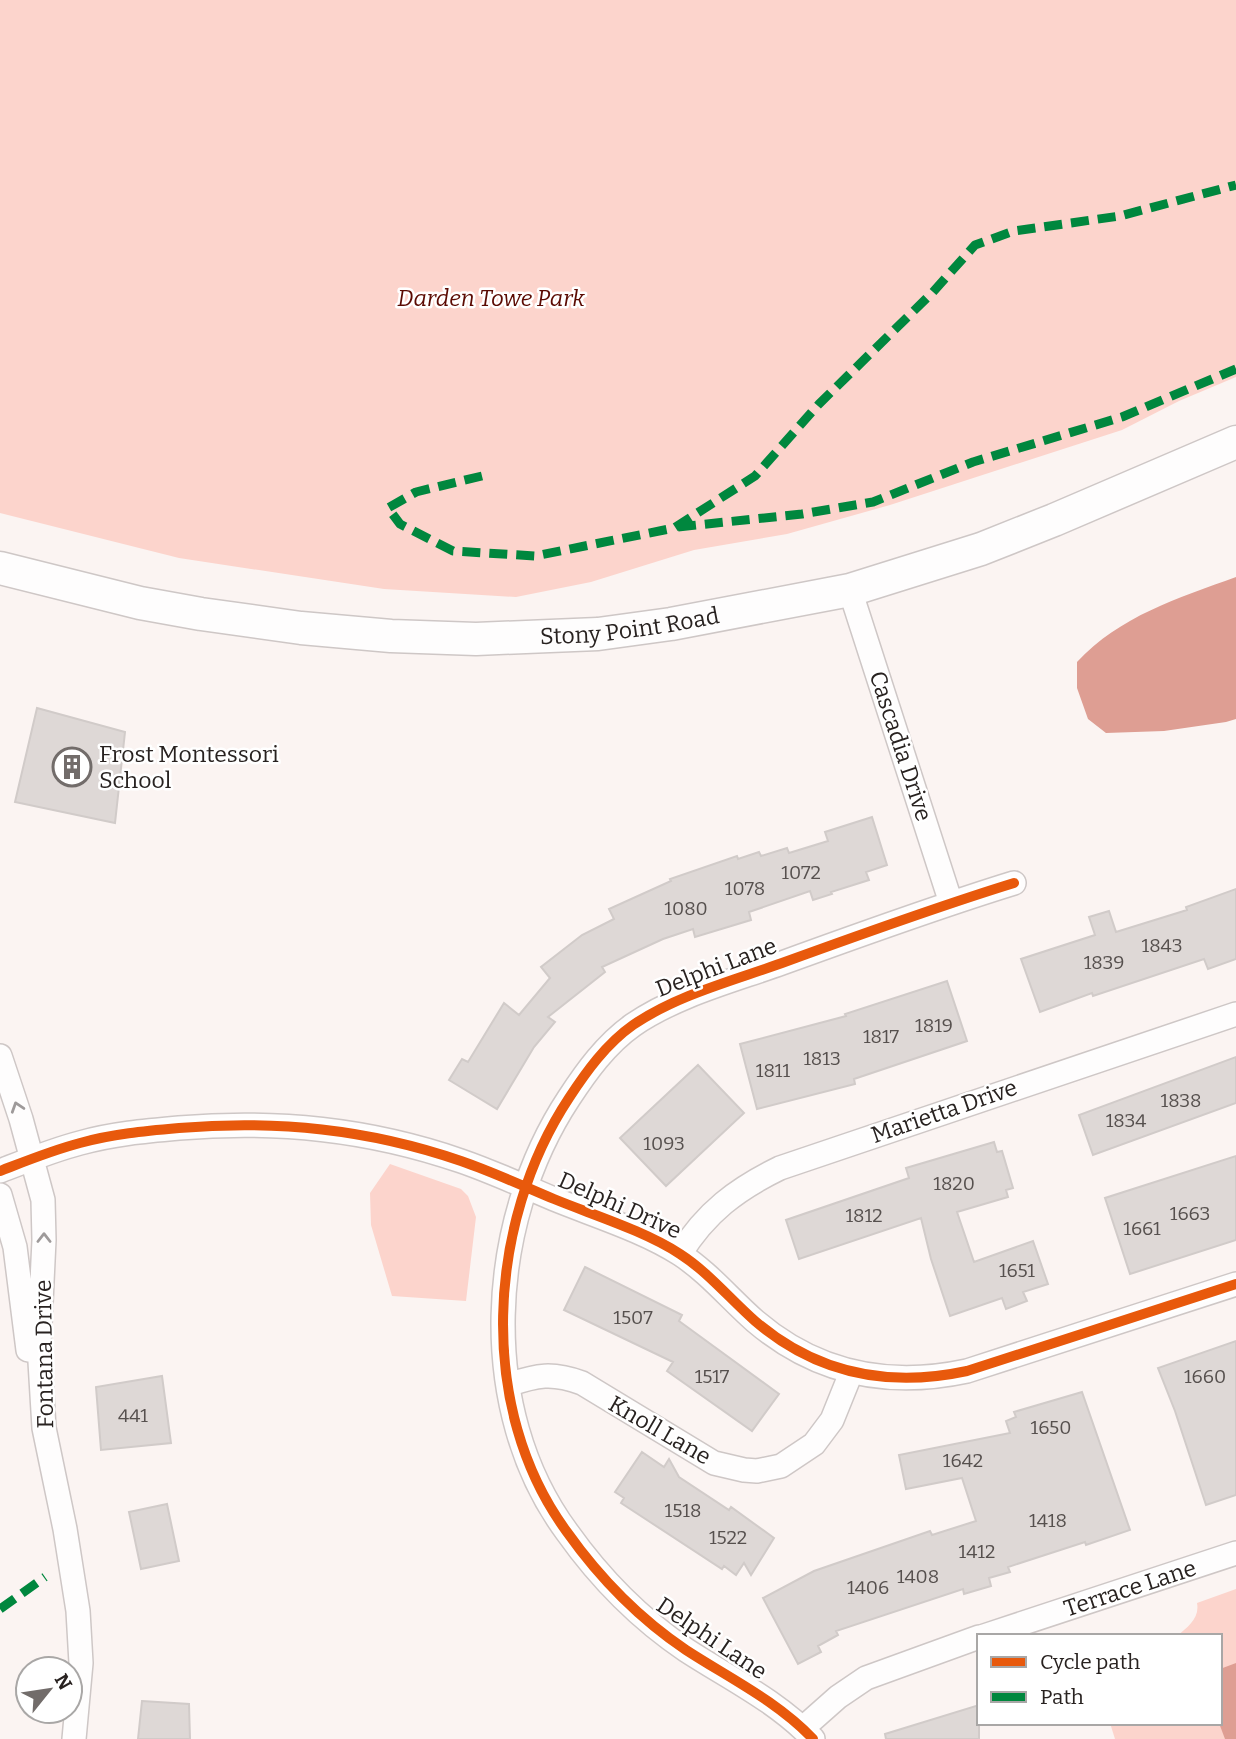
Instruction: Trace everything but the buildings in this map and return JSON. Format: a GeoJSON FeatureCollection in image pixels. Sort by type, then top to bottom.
{"type":"FeatureCollection","features":[{"type":"Feature","properties":{"kind":"main road","name":"Stony Point Road"},"geometry":{"type":"LineString","coordinates":[[0,568],[140,603],[301,628],[391,636],[476,639],[610,632],[696,620],[850,590],[981,549],[1236,442]]}},
{"type":"Feature","properties":{"kind":"street","name":"Cascadia Drive"},"geometry":{"type":"LineString","coordinates":[[850,590],[951,902]]}},
{"type":"Feature","properties":{"kind":"street","name":"Delphi Lane"},"geometry":{"type":"LineString","coordinates":[[808,1733],[772,1704],[684,1649],[642,1616],[601,1574],[565,1531],[535,1478],[517,1427],[508,1385],[502,1311],[508,1255],[541,1149],[562,1109],[598,1057],[631,1026],[680,999],[951,902],[1014,883]]}},
{"type":"Feature","properties":{"kind":"street","name":"Marietta Drive"},"geometry":{"type":"LineString","coordinates":[[680,1254],[695,1229],[719,1206],[750,1184],[780,1168],[1236,1014]]}},
{"type":"Feature","properties":{"kind":"street","name":"Fontana Drive"},"geometry":{"type":"LineString","coordinates":[[0,1056],[43,1200],[44,1240],[39,1345],[44,1428],[65,1529],[78,1611],[81,1663],[74,1739]]}},
{"type":"Feature","properties":{"kind":"street","name":"Delphi Drive"},"geometry":{"type":"LineString","coordinates":[[0,1171],[77,1143],[138,1132],[218,1125],[288,1126],[389,1141],[459,1160],[648,1237],[680,1254],[777,1339],[801,1353],[851,1373],[908,1379],[967,1371],[1236,1284]]}},
{"type":"Feature","properties":{"kind":"street"},"geometry":{"type":"LineString","coordinates":[[0,1195],[15,1247],[32,1387],[44,1428]]}},
{"type":"Feature","properties":{"kind":"street","name":"Knoll Lane"},"geometry":{"type":"LineString","coordinates":[[508,1385],[538,1376],[553,1375],[573,1380],[715,1463],[757,1471],[792,1460],[824,1434],[851,1373]]}},
{"type":"Feature","properties":{"kind":"street","name":"Terrace Lane"},"geometry":{"type":"LineString","coordinates":[[990,1634],[1236,1553]]}},
{"type":"Feature","properties":{"kind":"street"},"geometry":{"type":"LineString","coordinates":[[808,1733],[838,1697],[866,1678],[977,1638]]}},
{"type":"Feature","properties":{"kind":"green space","name":"Darden Towe Park"},"geometry":{"type":"Polygon","coordinates":[[[0,0],[1236,0],[1236,377],[1179,401],[1122,430],[890,505],[787,534],[694,550],[591,582],[516,597],[384,589],[179,558],[0,513],[0,0]]]}},
{"type":"Feature","properties":{"kind":"green space"},"geometry":{"type":"Polygon","coordinates":[[[390,1164],[461,1189],[468,1196],[476,1217],[466,1301],[392,1296],[371,1225],[370,1193],[390,1164]]]}},
{"type":"Feature","properties":{"kind":"green space"},"geometry":{"type":"Polygon","coordinates":[[[1236,1589],[1236,1739],[1115,1739],[1111,1725],[1222,1725],[1222,1634],[1179,1634],[1195,1618],[1197,1603],[1236,1589]]]}},
{"type":"Feature","properties":{"kind":"shaded area"},"geometry":{"type":"Polygon","coordinates":[[[1236,577],[1236,719],[1164,731],[1106,733],[1088,719],[1077,688],[1077,662],[1112,632],[1131,620],[1236,577]]]}},
{"type":"Feature","properties":{"kind":"shaded area"},"geometry":{"type":"Polygon","coordinates":[[[1236,1663],[1236,1739],[1225,1739],[1220,1725],[1222,1725],[1222,1668],[1236,1663]]]}},
{"type":"Feature","properties":{"kind":"marked path"},"geometry":{"type":"LineString","coordinates":[[482,476],[416,492],[388,508],[400,524],[453,551],[535,556],[674,528],[755,476],[819,404],[933,292],[975,245],[1014,231],[1120,216],[1236,185]]}},
{"type":"Feature","properties":{"kind":"marked path"},"geometry":{"type":"LineString","coordinates":[[678,527],[802,514],[873,502],[973,462],[1122,417],[1236,369]]}},
{"type":"Feature","properties":{"kind":"marked path"},"geometry":{"type":"LineString","coordinates":[[0,1609],[45,1577]]}},
{"type":"Feature","properties":{"kind":"cycle path"},"geometry":{"type":"LineString","coordinates":[[813,1739],[784,1713],[686,1650],[637,1611],[579,1549],[538,1483],[517,1430],[506,1373],[503,1315],[508,1257],[521,1201],[542,1147],[569,1098],[605,1050],[650,1014],[705,990],[1014,883]]}},
{"type":"Feature","properties":{"kind":"cycle path"},"geometry":{"type":"LineString","coordinates":[[0,1171],[92,1140],[179,1128],[287,1126],[391,1141],[473,1165],[651,1238],[690,1261],[755,1321],[803,1354],[828,1365],[882,1377],[938,1376],[967,1371],[1236,1284]]}},
{"type":"Feature","properties":{"kind":"place","name":"Frost Montessori School"},"geometry":{"type":"Point","coordinates":[72,767]}}]}
